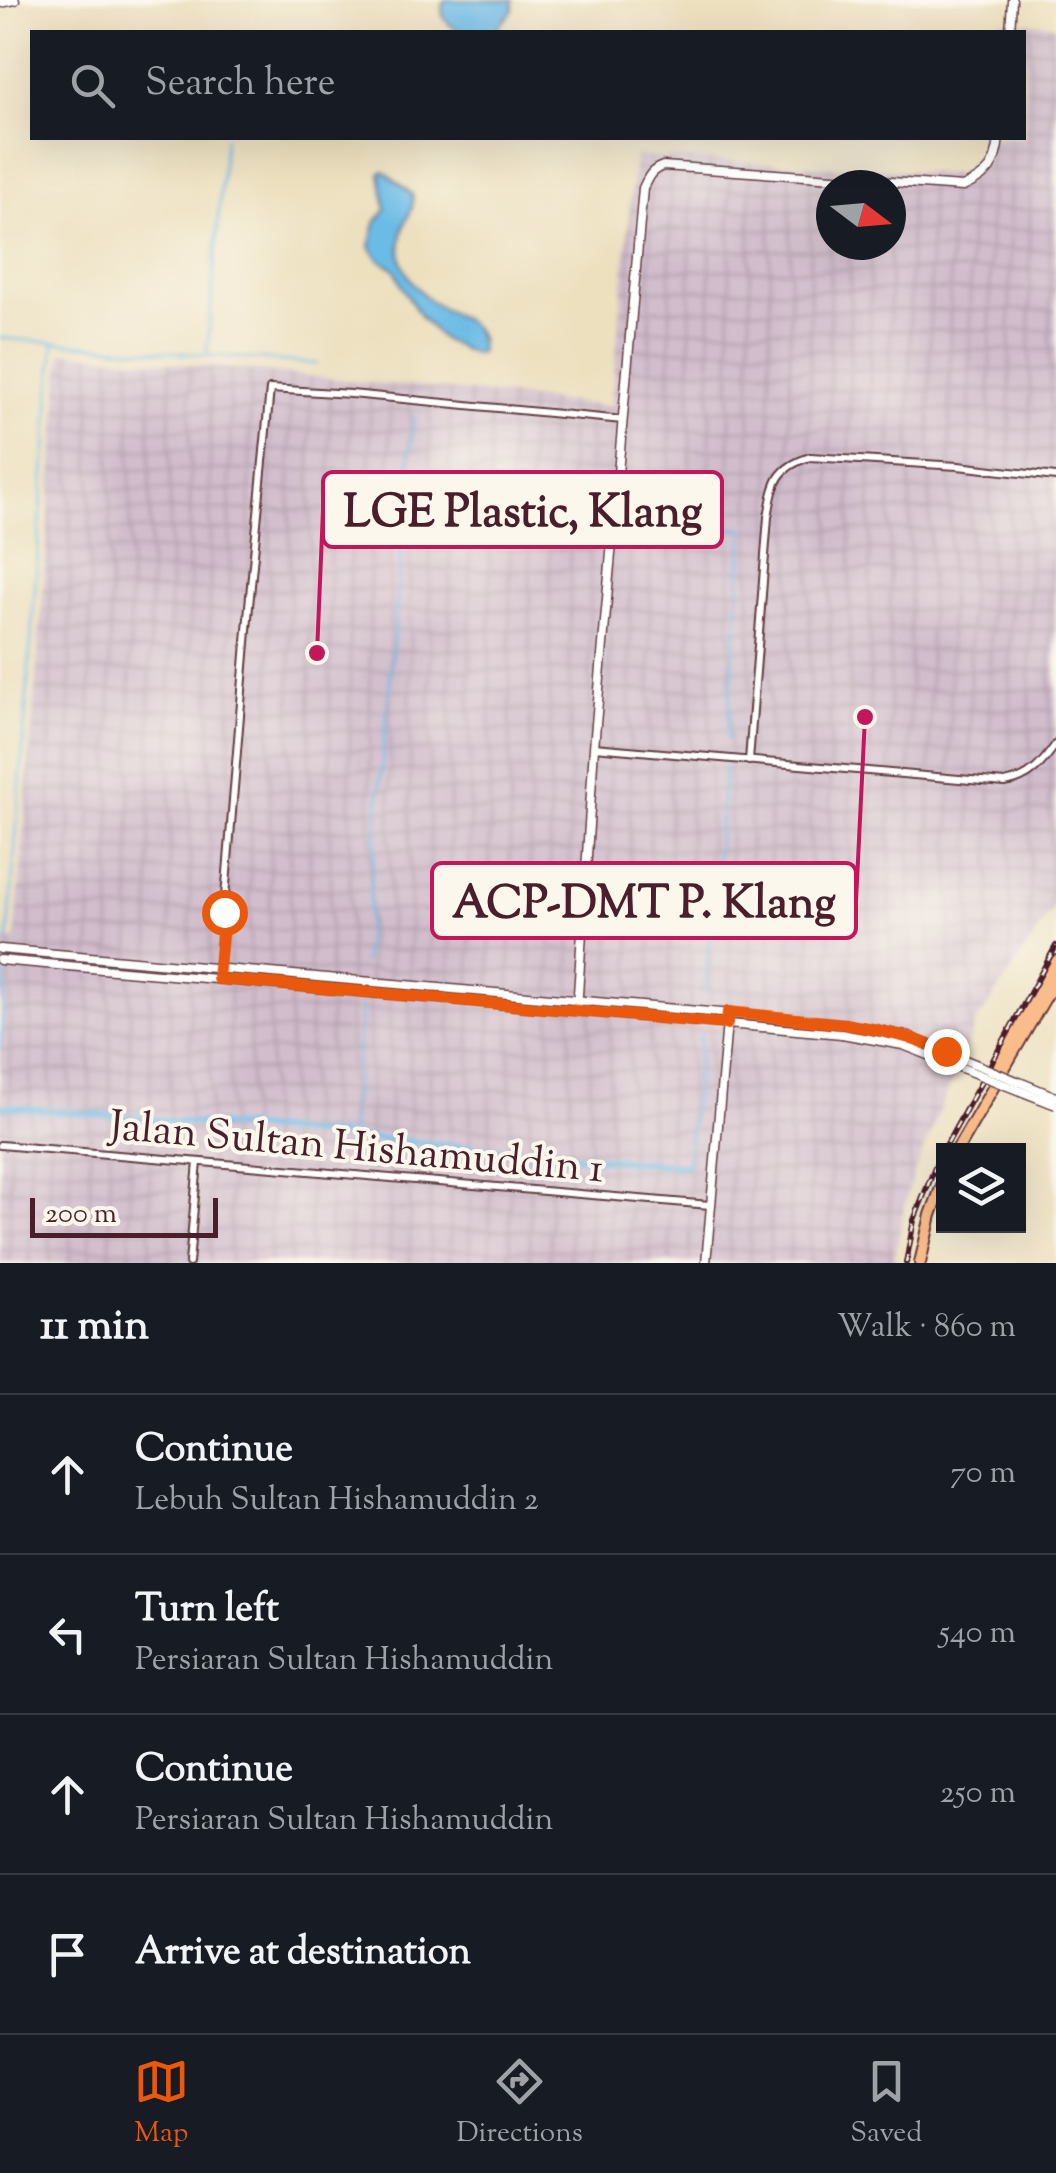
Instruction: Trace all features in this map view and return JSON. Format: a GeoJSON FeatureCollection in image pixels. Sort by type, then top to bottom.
{"type":"FeatureCollection","features":[{"type":"Feature","properties":{"kind":"main road"},"geometry":{"type":"LineString","coordinates":[[966,1134],[1011,1039],[1056,960]]}},
{"type":"Feature","properties":{"kind":"main road"},"geometry":{"type":"LineString","coordinates":[[961,1143],[1056,979]]}},
{"type":"Feature","properties":{"kind":"main road"},"geometry":{"type":"LineString","coordinates":[[920,1263],[936,1202]]}},
{"type":"Feature","properties":{"kind":"street"},"geometry":{"type":"LineString","coordinates":[[0,3],[15,0]]}},
{"type":"Feature","properties":{"kind":"street"},"geometry":{"type":"LineString","coordinates":[[1010,30],[1012,0]]}},
{"type":"Feature","properties":{"kind":"street"},"geometry":{"type":"LineString","coordinates":[[578,1010],[594,747],[644,188],[654,169],[663,166],[963,188],[981,179],[994,164],[999,140]]}},
{"type":"Feature","properties":{"kind":"street"},"geometry":{"type":"LineString","coordinates":[[218,979],[270,389],[623,420]]}},
{"type":"Feature","properties":{"kind":"street"},"geometry":{"type":"LineString","coordinates":[[748,760],[768,517],[774,486],[793,462],[810,457],[1056,476]]}},
{"type":"Feature","properties":{"kind":"street"},"geometry":{"type":"LineString","coordinates":[[594,747],[1006,783],[1030,775],[1056,744]]}},
{"type":"Feature","properties":{"kind":"street"},"geometry":{"type":"LineString","coordinates":[[0,950],[728,1012],[910,1038],[1056,1096]]}},
{"type":"Feature","properties":{"kind":"street"},"geometry":{"type":"LineString","coordinates":[[0,960],[727,1024],[843,1029],[903,1045],[1056,1105]]}},
{"type":"Feature","properties":{"kind":"street"},"geometry":{"type":"LineString","coordinates":[[706,1263],[728,1012]]}},
{"type":"Feature","properties":{"kind":"street","name":"Jalan Sultan Hishamuddin 1"},"geometry":{"type":"LineString","coordinates":[[0,1145],[710,1206]]}},
{"type":"Feature","properties":{"kind":"street"},"geometry":{"type":"LineString","coordinates":[[188,1263],[198,1162]]}},
{"type":"Feature","properties":{"kind":"shaded area"},"geometry":{"type":"Polygon","coordinates":[[[1002,20],[1056,25],[1056,904],[975,1025],[909,1186],[893,1263],[0,1263],[0,940],[15,940],[62,352],[611,406],[635,156],[887,170],[816,170],[816,260],[906,260],[906,171],[959,174],[985,153],[987,140],[1026,140],[1026,30],[1001,30],[1002,20]]]}},
{"type":"Feature","properties":{"kind":"water"},"geometry":{"type":"Polygon","coordinates":[[[445,0],[513,0],[513,10],[496,30],[457,30],[442,10],[445,0]]]}},
{"type":"Feature","properties":{"kind":"water"},"geometry":{"type":"Polygon","coordinates":[[[384,171],[412,194],[400,246],[408,275],[431,301],[475,329],[479,353],[443,340],[420,316],[395,269],[379,259],[370,247],[376,222],[386,209],[380,173],[384,171]]]}},
{"type":"Feature","properties":{"kind":"waterway"},"geometry":{"type":"LineString","coordinates":[[207,354],[225,140]]}},
{"type":"Feature","properties":{"kind":"waterway"},"geometry":{"type":"LineString","coordinates":[[0,338],[317,364]]}},
{"type":"Feature","properties":{"kind":"waterway"},"geometry":{"type":"LineString","coordinates":[[8,941],[54,343]]}},
{"type":"Feature","properties":{"kind":"waterway"},"geometry":{"type":"LineString","coordinates":[[364,963],[414,417]]}},
{"type":"Feature","properties":{"kind":"waterway"},"geometry":{"type":"LineString","coordinates":[[635,518],[744,529],[727,739]]}},
{"type":"Feature","properties":{"kind":"waterway"},"geometry":{"type":"LineString","coordinates":[[705,992],[725,768]]}},
{"type":"Feature","properties":{"kind":"waterway"},"geometry":{"type":"LineString","coordinates":[[0,1048],[6,976]]}},
{"type":"Feature","properties":{"kind":"waterway"},"geometry":{"type":"LineString","coordinates":[[350,1137],[362,1000]]}},
{"type":"Feature","properties":{"kind":"waterway"},"geometry":{"type":"LineString","coordinates":[[687,1166],[701,1035]]}},
{"type":"Feature","properties":{"kind":"waterway"},"geometry":{"type":"LineString","coordinates":[[0,1106],[687,1166]]}},
{"type":"Feature","properties":{"kind":"railway"},"geometry":{"type":"LineString","coordinates":[[906,1263],[914,1220],[938,1160],[1056,946]]}},
{"type":"Feature","properties":{"kind":"place","name":"LGE Plastic, Klang"},"geometry":{"type":"Point","coordinates":[317,653]}},
{"type":"Feature","properties":{"kind":"place","name":"ACP-DMT P. Klang"},"geometry":{"type":"Point","coordinates":[865,717]}},
{"type":"Feature","properties":{"kind":"route"},"geometry":{"type":"LineString","coordinates":[[224,912],[218,979],[727,1024],[728,1012],[878,1030],[946,1051]]}}]}
